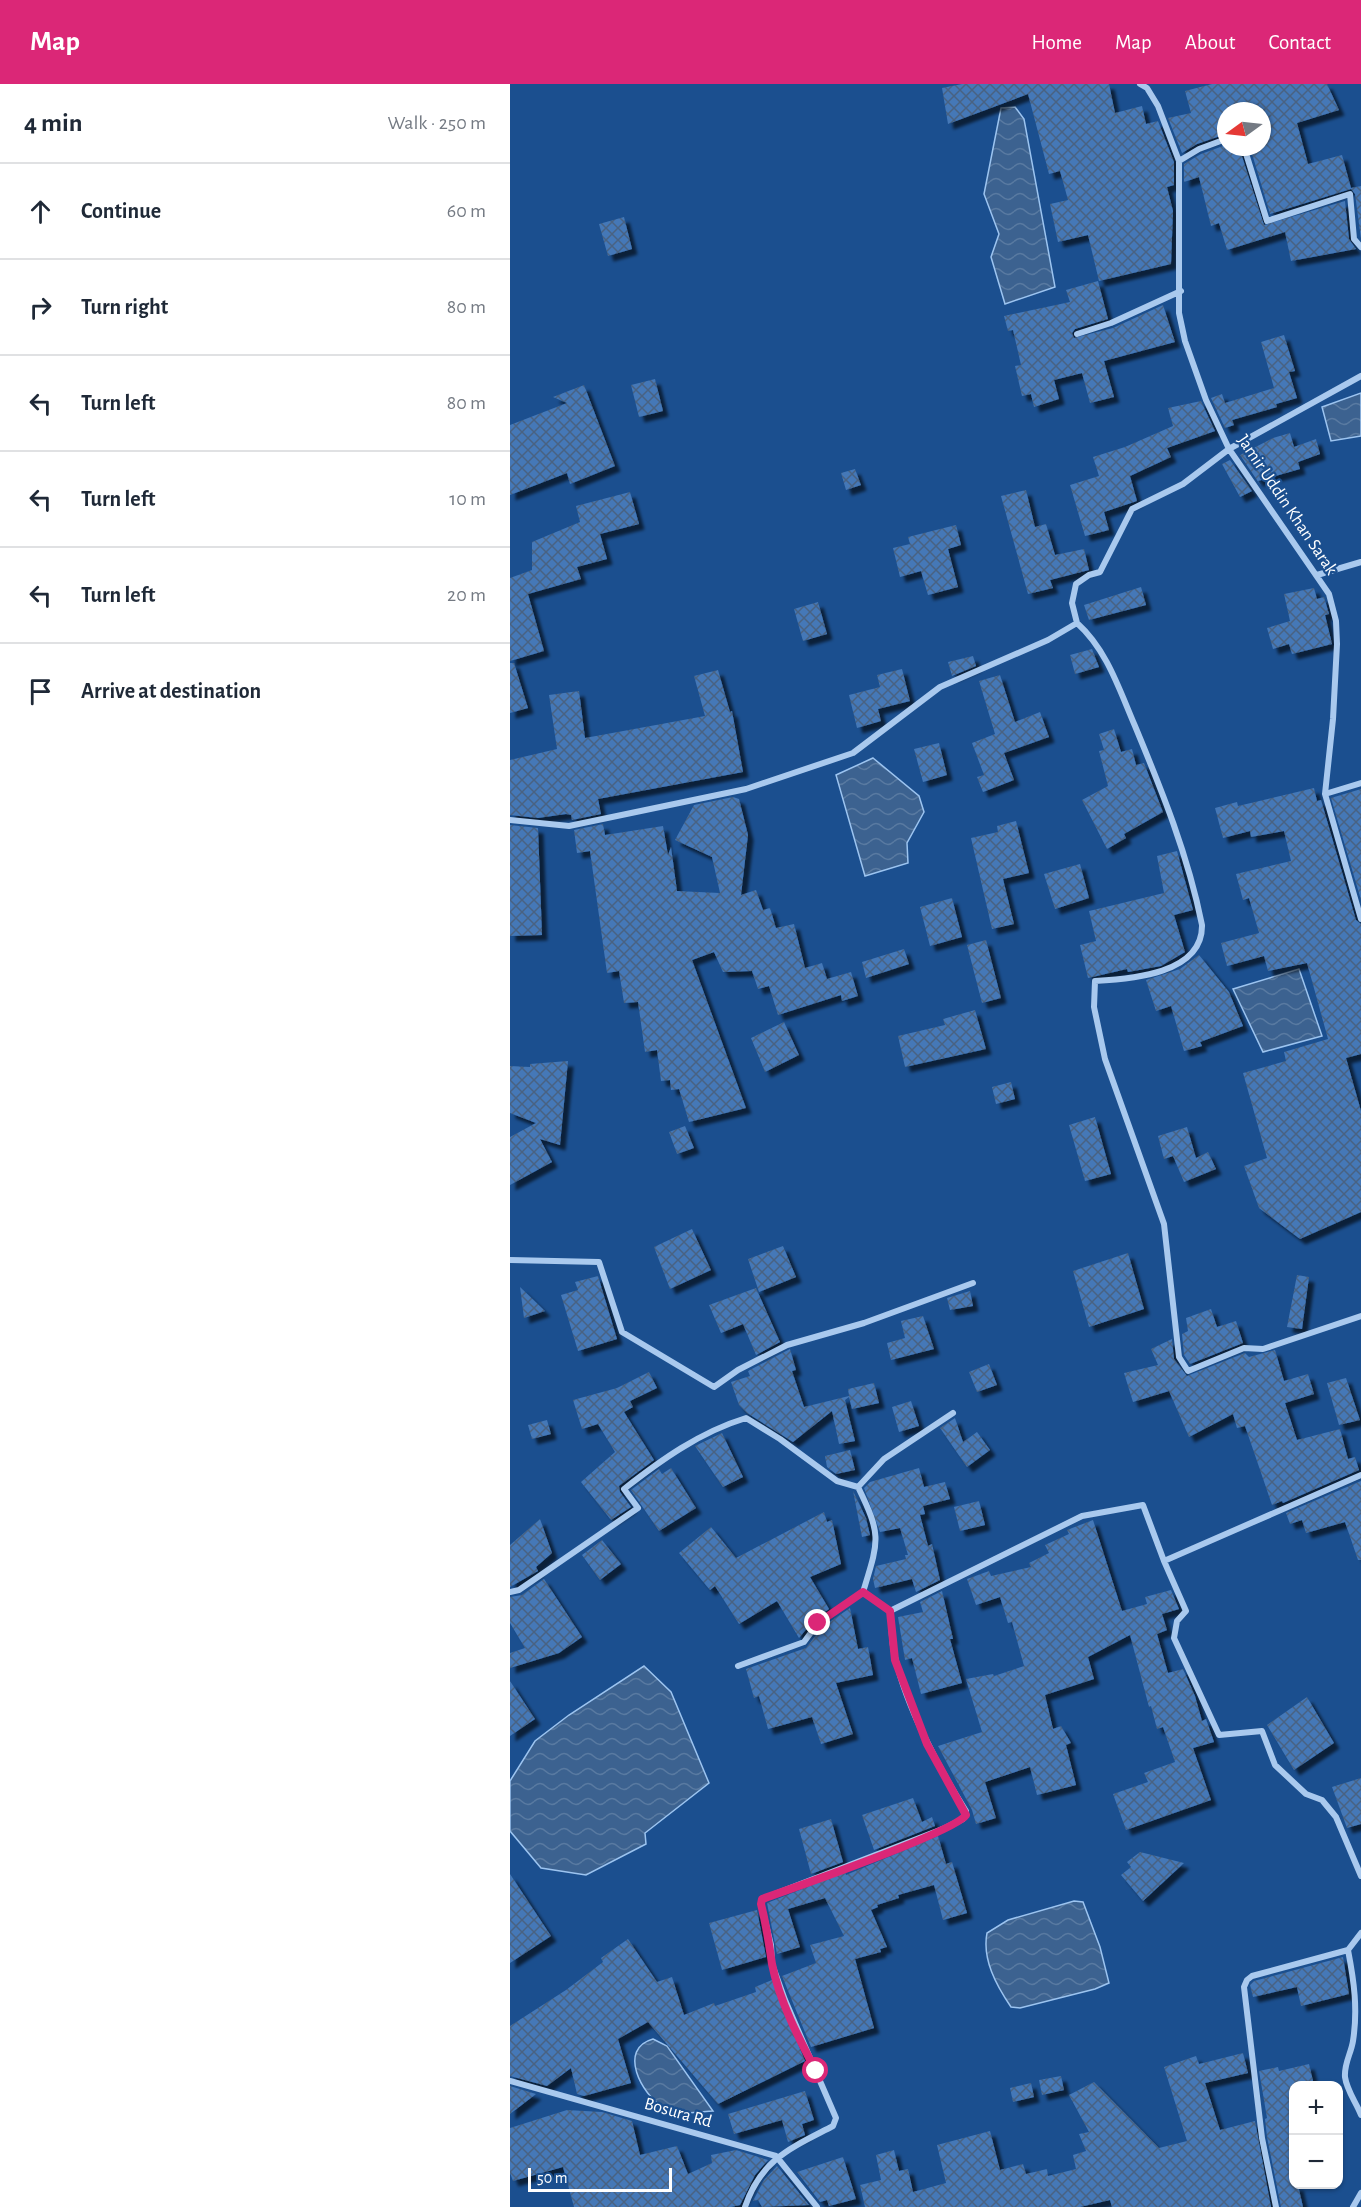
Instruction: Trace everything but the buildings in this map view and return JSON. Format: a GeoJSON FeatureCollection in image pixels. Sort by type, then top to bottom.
{"type":"FeatureCollection","features":[{"type":"Feature","properties":{"kind":"street","name":"Jamir Uddin Khan Sarak"},"geometry":{"type":"LineString","coordinates":[[1140,84],[1147,88],[1158,106],[1179,161],[1179,313],[1185,341],[1206,400],[1228,449],[1329,594],[1336,621],[1333,719],[1325,794],[1361,919]]}},
{"type":"Feature","properties":{"kind":"street"},"geometry":{"type":"LineString","coordinates":[[1179,161],[1199,148],[1217,142]]}},
{"type":"Feature","properties":{"kind":"street"},"geometry":{"type":"LineString","coordinates":[[1247,156],[1267,221],[1350,194],[1354,238],[1361,247]]}},
{"type":"Feature","properties":{"kind":"street"},"geometry":{"type":"LineString","coordinates":[[1077,334],[1119,320],[1180,291]]}},
{"type":"Feature","properties":{"kind":"street"},"geometry":{"type":"LineString","coordinates":[[1361,376],[1228,449],[1183,484],[1132,509],[1100,572],[1089,575],[1076,584],[1072,603],[1077,623],[1095,640],[1178,830],[1202,925],[1202,936],[1184,961],[1146,974],[1095,981],[1094,992],[1097,1028],[1105,1059],[1164,1224],[1179,1357],[1188,1371],[1244,1348],[1263,1349],[1361,1316]]}},
{"type":"Feature","properties":{"kind":"street"},"geometry":{"type":"LineString","coordinates":[[1317,575],[1361,562]]}},
{"type":"Feature","properties":{"kind":"street"},"geometry":{"type":"LineString","coordinates":[[510,820],[568,826],[746,789],[853,753],[940,687],[1048,640],[1077,623]]}},
{"type":"Feature","properties":{"kind":"street"},"geometry":{"type":"LineString","coordinates":[[1325,794],[1361,783]]}},
{"type":"Feature","properties":{"kind":"street"},"geometry":{"type":"LineString","coordinates":[[510,1260],[599,1262],[622,1332],[714,1387],[738,1370],[787,1345],[864,1323],[973,1283]]}},
{"type":"Feature","properties":{"kind":"street"},"geometry":{"type":"LineString","coordinates":[[858,1487],[884,1459],[953,1413]]}},
{"type":"Feature","properties":{"kind":"street"},"geometry":{"type":"LineString","coordinates":[[510,1592],[519,1590],[638,1508],[624,1488],[662,1460],[703,1436],[746,1418],[780,1439],[837,1481],[858,1487],[874,1520],[877,1546],[863,1592],[818,1623],[804,1642],[738,1666]]}},
{"type":"Feature","properties":{"kind":"street"},"geometry":{"type":"LineString","coordinates":[[1164,1561],[1361,1475]]}},
{"type":"Feature","properties":{"kind":"street"},"geometry":{"type":"LineString","coordinates":[[890,1611],[1082,1516],[1143,1505],[1186,1611],[1177,1621],[1174,1638],[1219,1735],[1262,1731],[1275,1765],[1306,1794],[1322,1800],[1336,1816],[1361,1876]]}},
{"type":"Feature","properties":{"kind":"street"},"geometry":{"type":"LineString","coordinates":[[745,2207],[754,2184],[776,2156],[832,2126],[836,2118],[800,2040],[772,1964],[771,1945],[761,1904],[762,1899],[925,1836],[963,1819],[966,1815],[927,1744],[895,1660],[890,1611],[863,1592]]}},
{"type":"Feature","properties":{"kind":"street"},"geometry":{"type":"LineString","coordinates":[[1276,2207],[1262,2138],[1244,1987],[1252,1976],[1348,1950],[1361,1933]]}},
{"type":"Feature","properties":{"kind":"street"},"geometry":{"type":"LineString","coordinates":[[1348,1950],[1359,2000],[1353,2044],[1346,2059],[1346,2077],[1350,2096],[1361,2115]]}},
{"type":"Feature","properties":{"kind":"street","name":"Bosura Rd"},"geometry":{"type":"LineString","coordinates":[[510,2081],[776,2156]]}},
{"type":"Feature","properties":{"kind":"street"},"geometry":{"type":"LineString","coordinates":[[776,2156],[817,2207]]}},
{"type":"Feature","properties":{"kind":"street"},"geometry":{"type":"LineString","coordinates":[[1353,2207],[1361,2193]]}},
{"type":"Feature","properties":{"kind":"water"},"geometry":{"type":"Polygon","coordinates":[[[1015,107],[1024,119],[1055,287],[1005,304],[991,257],[999,234],[984,194],[1001,108],[1015,107]]]}},
{"type":"Feature","properties":{"kind":"water"},"geometry":{"type":"Polygon","coordinates":[[[1361,393],[1361,436],[1331,441],[1322,407],[1361,393]]]}},
{"type":"Feature","properties":{"kind":"water"},"geometry":{"type":"Polygon","coordinates":[[[873,758],[919,796],[924,812],[907,843],[908,863],[865,876],[836,775],[873,758]]]}},
{"type":"Feature","properties":{"kind":"water"},"geometry":{"type":"Polygon","coordinates":[[[1299,969],[1322,1036],[1263,1052],[1233,989],[1299,969]]]}},
{"type":"Feature","properties":{"kind":"water"},"geometry":{"type":"Polygon","coordinates":[[[644,1666],[671,1692],[709,1783],[645,1833],[646,1844],[586,1875],[541,1868],[510,1831],[510,1781],[535,1741],[569,1715],[644,1666]]]}},
{"type":"Feature","properties":{"kind":"water"},"geometry":{"type":"Polygon","coordinates":[[[1074,1901],[1083,1902],[1100,1947],[1109,1983],[1095,1989],[1020,2008],[1011,2007],[1000,1990],[988,1962],[987,1933],[1008,1920],[1074,1901]]]}},
{"type":"Feature","properties":{"kind":"water"},"geometry":{"type":"Polygon","coordinates":[[[653,2039],[667,2046],[713,2111],[675,2112],[663,2107],[648,2093],[641,2083],[635,2062],[636,2052],[642,2044],[653,2039]]]}},
{"type":"Feature","properties":{"kind":"route"},"geometry":{"type":"LineString","coordinates":[[816,2071],[800,2040],[772,1964],[771,1945],[761,1904],[762,1899],[885,1853],[945,1828],[963,1819],[966,1815],[966,1811],[927,1744],[895,1660],[890,1611],[863,1592],[818,1623]]}}]}
